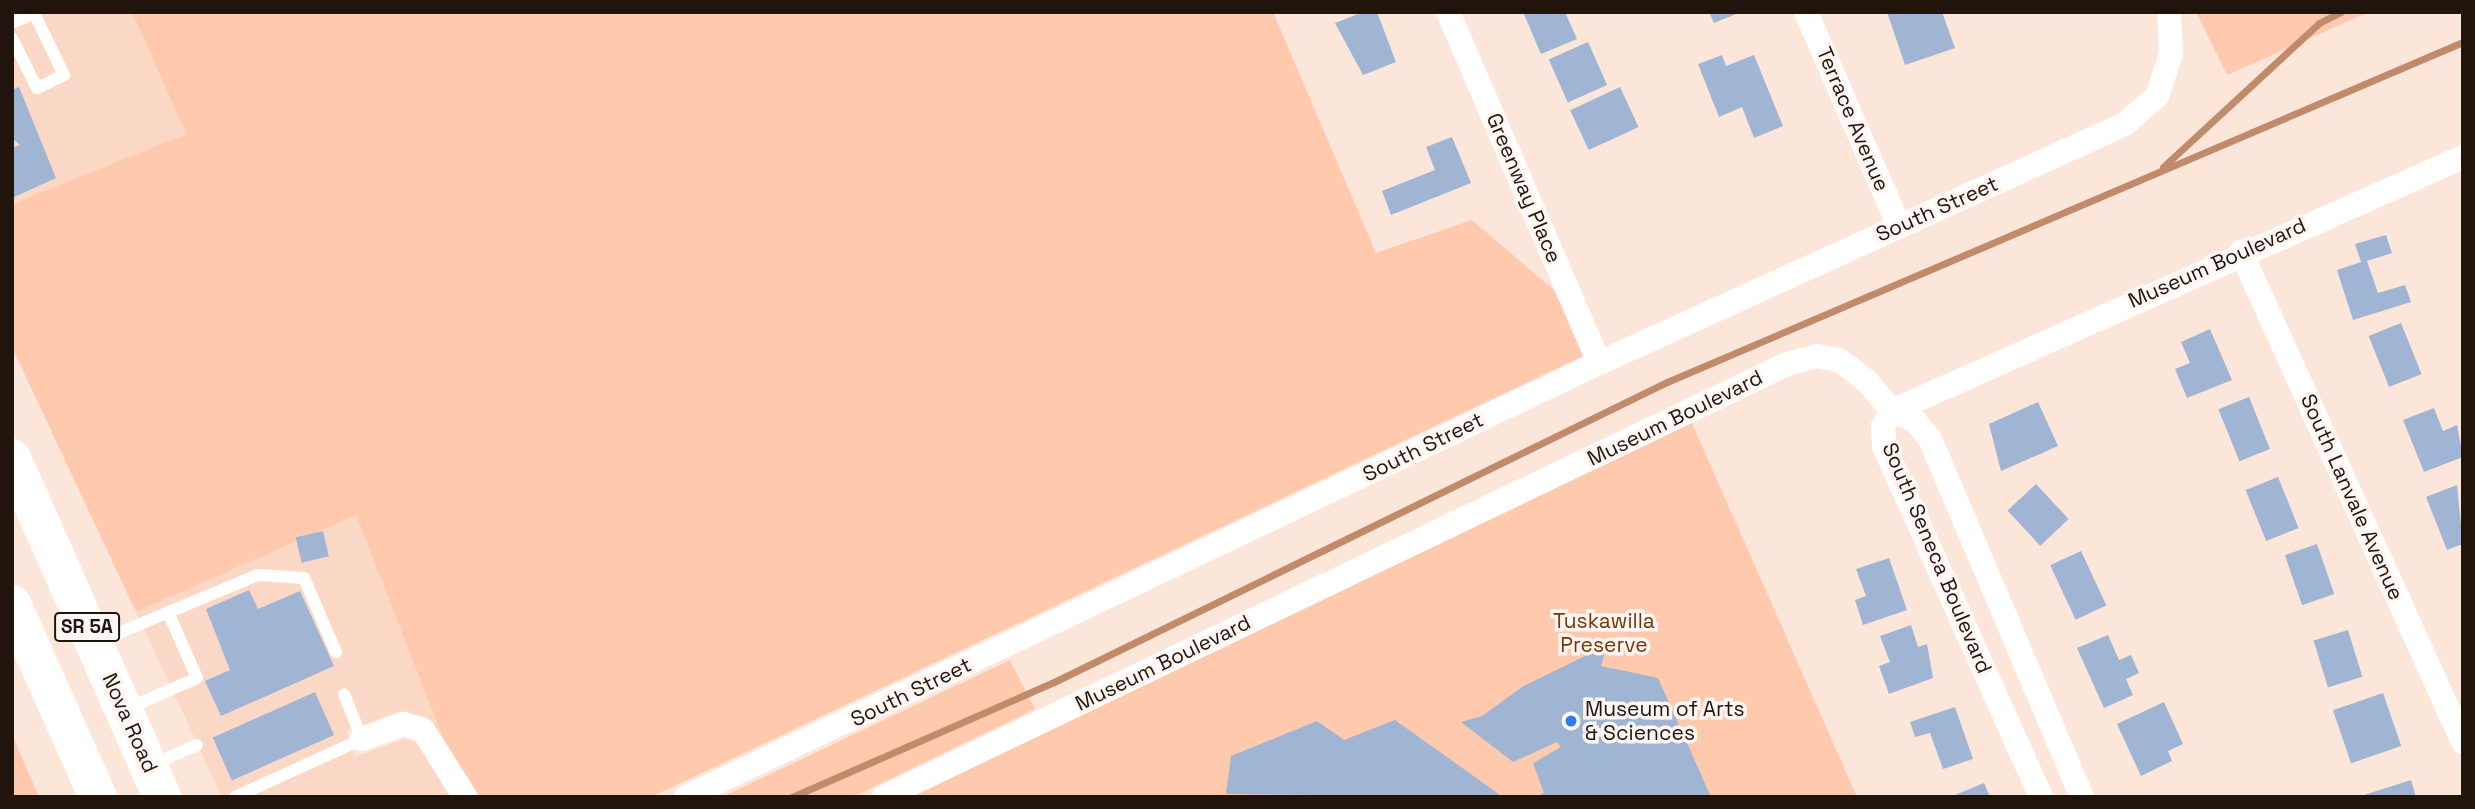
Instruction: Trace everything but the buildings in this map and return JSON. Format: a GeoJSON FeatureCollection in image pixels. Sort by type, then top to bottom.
{"type":"FeatureCollection","features":[{"type":"Feature","properties":{"kind":"main road","name":"Nova Road"},"geometry":{"type":"LineString","coordinates":[[12,458],[156,781]]}},
{"type":"Feature","properties":{"kind":"main road","name":"SR 5A"},"geometry":{"type":"LineString","coordinates":[[12,604],[98,797]]}},
{"type":"Feature","properties":{"kind":"street","name":"Greenway Place"},"geometry":{"type":"LineString","coordinates":[[1448,12],[1599,363]]}},
{"type":"Feature","properties":{"kind":"street","name":"Terrace Avenue"},"geometry":{"type":"LineString","coordinates":[[1806,12],[1899,226]]}},
{"type":"Feature","properties":{"kind":"street","name":"South Street"},"geometry":{"type":"LineString","coordinates":[[686,797],[1599,363],[2125,124],[2157,96],[2171,54],[2169,12]]}},
{"type":"Feature","properties":{"kind":"street","name":"Museum Boulevard"},"geometry":{"type":"LineString","coordinates":[[884,797],[1787,364],[1817,356],[1839,360],[1892,411],[2241,251],[2463,157]]}},
{"type":"Feature","properties":{"kind":"street","name":"South Lanvale Avenue"},"geometry":{"type":"LineString","coordinates":[[2241,251],[2463,742]]}},
{"type":"Feature","properties":{"kind":"street","name":"South Seneca Boulevard"},"geometry":{"type":"LineString","coordinates":[[2039,792],[1884,446],[1883,426],[1892,411],[1915,421],[1930,439],[2081,797]]}},
{"type":"Feature","properties":{"kind":"street"},"geometry":{"type":"LineString","coordinates":[[362,740],[404,724],[424,730],[465,797]]}},
{"type":"Feature","properties":{"kind":"street"},"geometry":{"type":"LineString","coordinates":[[2039,792],[2070,772]]}},
{"type":"Feature","properties":{"kind":"lane"},"geometry":{"type":"LineString","coordinates":[[12,23],[34,13],[64,75],[37,88],[12,38]]}},
{"type":"Feature","properties":{"kind":"lane"},"geometry":{"type":"LineString","coordinates":[[94,643],[258,575],[304,578],[336,652]]}},
{"type":"Feature","properties":{"kind":"lane"},"geometry":{"type":"LineString","coordinates":[[124,710],[197,678],[168,612]]}},
{"type":"Feature","properties":{"kind":"lane"},"geometry":{"type":"LineString","coordinates":[[235,797],[362,740],[344,694]]}},
{"type":"Feature","properties":{"kind":"lane"},"geometry":{"type":"LineString","coordinates":[[156,781],[197,745]]}},
{"type":"Feature","properties":{"kind":"shaded area"},"geometry":{"type":"Polygon","coordinates":[[[12,12],[132,12],[186,134],[12,204],[12,12]]]}},
{"type":"Feature","properties":{"kind":"shaded area"},"geometry":{"type":"Polygon","coordinates":[[[356,515],[443,738],[427,717],[400,711],[347,731],[354,757],[404,739],[416,742],[450,797],[222,797],[136,612],[356,515]]]}},
{"type":"Feature","properties":{"kind":"green space"},"geometry":{"type":"Polygon","coordinates":[[[132,12],[1273,12],[1376,253],[1472,220],[1555,291],[1583,356],[651,797],[480,797],[443,738],[356,515],[136,612],[12,347],[12,204],[186,134],[132,12]]]}},
{"type":"Feature","properties":{"kind":"green space"},"geometry":{"type":"Polygon","coordinates":[[[2196,12],[2369,12],[2227,75],[2196,12]]]}},
{"type":"Feature","properties":{"kind":"green space","name":"Tuskawilla Preserve"},"geometry":{"type":"Polygon","coordinates":[[[1687,412],[1857,797],[884,797],[1687,412]]]}},
{"type":"Feature","properties":{"kind":"green space"},"geometry":{"type":"Polygon","coordinates":[[[1010,660],[1035,709],[853,797],[722,797],[1010,660]]]}},
{"type":"Feature","properties":{"kind":"green space"},"geometry":{"type":"Polygon","coordinates":[[[12,735],[39,797],[12,797],[12,735]]]}},
{"type":"Feature","properties":{"kind":"waterway"},"geometry":{"type":"LineString","coordinates":[[2163,167],[2319,23],[2341,12]]}},
{"type":"Feature","properties":{"kind":"waterway"},"geometry":{"type":"LineString","coordinates":[[792,797],[1054,682],[1667,382],[2463,42]]}},
{"type":"Feature","properties":{"kind":"place","name":"Museum of Arts & Sciences"},"geometry":{"type":"Point","coordinates":[1571,721]}}]}
